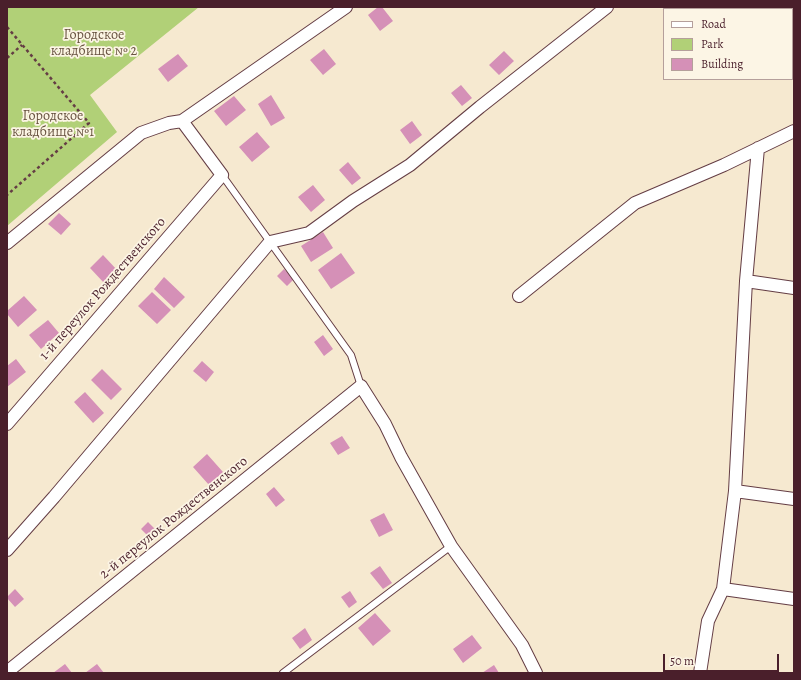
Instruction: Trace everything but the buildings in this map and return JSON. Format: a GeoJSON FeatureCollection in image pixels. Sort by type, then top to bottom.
{"type":"FeatureCollection","features":[{"type":"Feature","properties":{"kind":"street"},"geometry":{"type":"LineString","coordinates":[[7,243],[141,133],[169,122],[182,121],[346,7]]}},
{"type":"Feature","properties":{"kind":"street"},"geometry":{"type":"LineString","coordinates":[[7,550],[59,491],[270,242],[308,233],[353,201],[410,165],[480,107],[607,7]]}},
{"type":"Feature","properties":{"kind":"street"},"geometry":{"type":"LineString","coordinates":[[182,121],[222,175]]}},
{"type":"Feature","properties":{"kind":"street"},"geometry":{"type":"LineString","coordinates":[[520,296],[635,203],[794,131]]}},
{"type":"Feature","properties":{"kind":"street"},"geometry":{"type":"LineString","coordinates":[[700,673],[708,621],[723,589],[735,491],[746,281],[758,148]]}},
{"type":"Feature","properties":{"kind":"street","name":"1-й переулок Рождественского"},"geometry":{"type":"LineString","coordinates":[[7,424],[222,175]]}},
{"type":"Feature","properties":{"kind":"street"},"geometry":{"type":"LineString","coordinates":[[746,281],[794,288]]}},
{"type":"Feature","properties":{"kind":"street"},"geometry":{"type":"LineString","coordinates":[[360,386],[385,424],[401,457],[451,546],[522,645],[536,673]]}},
{"type":"Feature","properties":{"kind":"street","name":"2-й переулок Рождественского"},"geometry":{"type":"LineString","coordinates":[[7,672],[360,386]]}},
{"type":"Feature","properties":{"kind":"street"},"geometry":{"type":"LineString","coordinates":[[735,491],[794,499]]}},
{"type":"Feature","properties":{"kind":"street"},"geometry":{"type":"LineString","coordinates":[[723,589],[794,599]]}},
{"type":"Feature","properties":{"kind":"lane"},"geometry":{"type":"LineString","coordinates":[[222,175],[351,354],[360,386]]}},
{"type":"Feature","properties":{"kind":"lane"},"geometry":{"type":"LineString","coordinates":[[283,673],[451,546]]}},
{"type":"Feature","properties":{"kind":"path"},"geometry":{"type":"LineString","coordinates":[[7,27],[89,123],[7,195]]}},
{"type":"Feature","properties":{"kind":"path"},"geometry":{"type":"LineString","coordinates":[[7,58],[22,45]]}},
{"type":"Feature","properties":{"kind":"green space","name":"Городское кладбище №1"},"geometry":{"type":"Polygon","coordinates":[[[7,7],[199,7],[90,95],[117,132],[7,226],[7,7]]]}},
{"type":"Feature","properties":{"kind":"park label","name":"Городское кладбище № 2"},"geometry":{"type":"Point","coordinates":[94,44]}}]}
